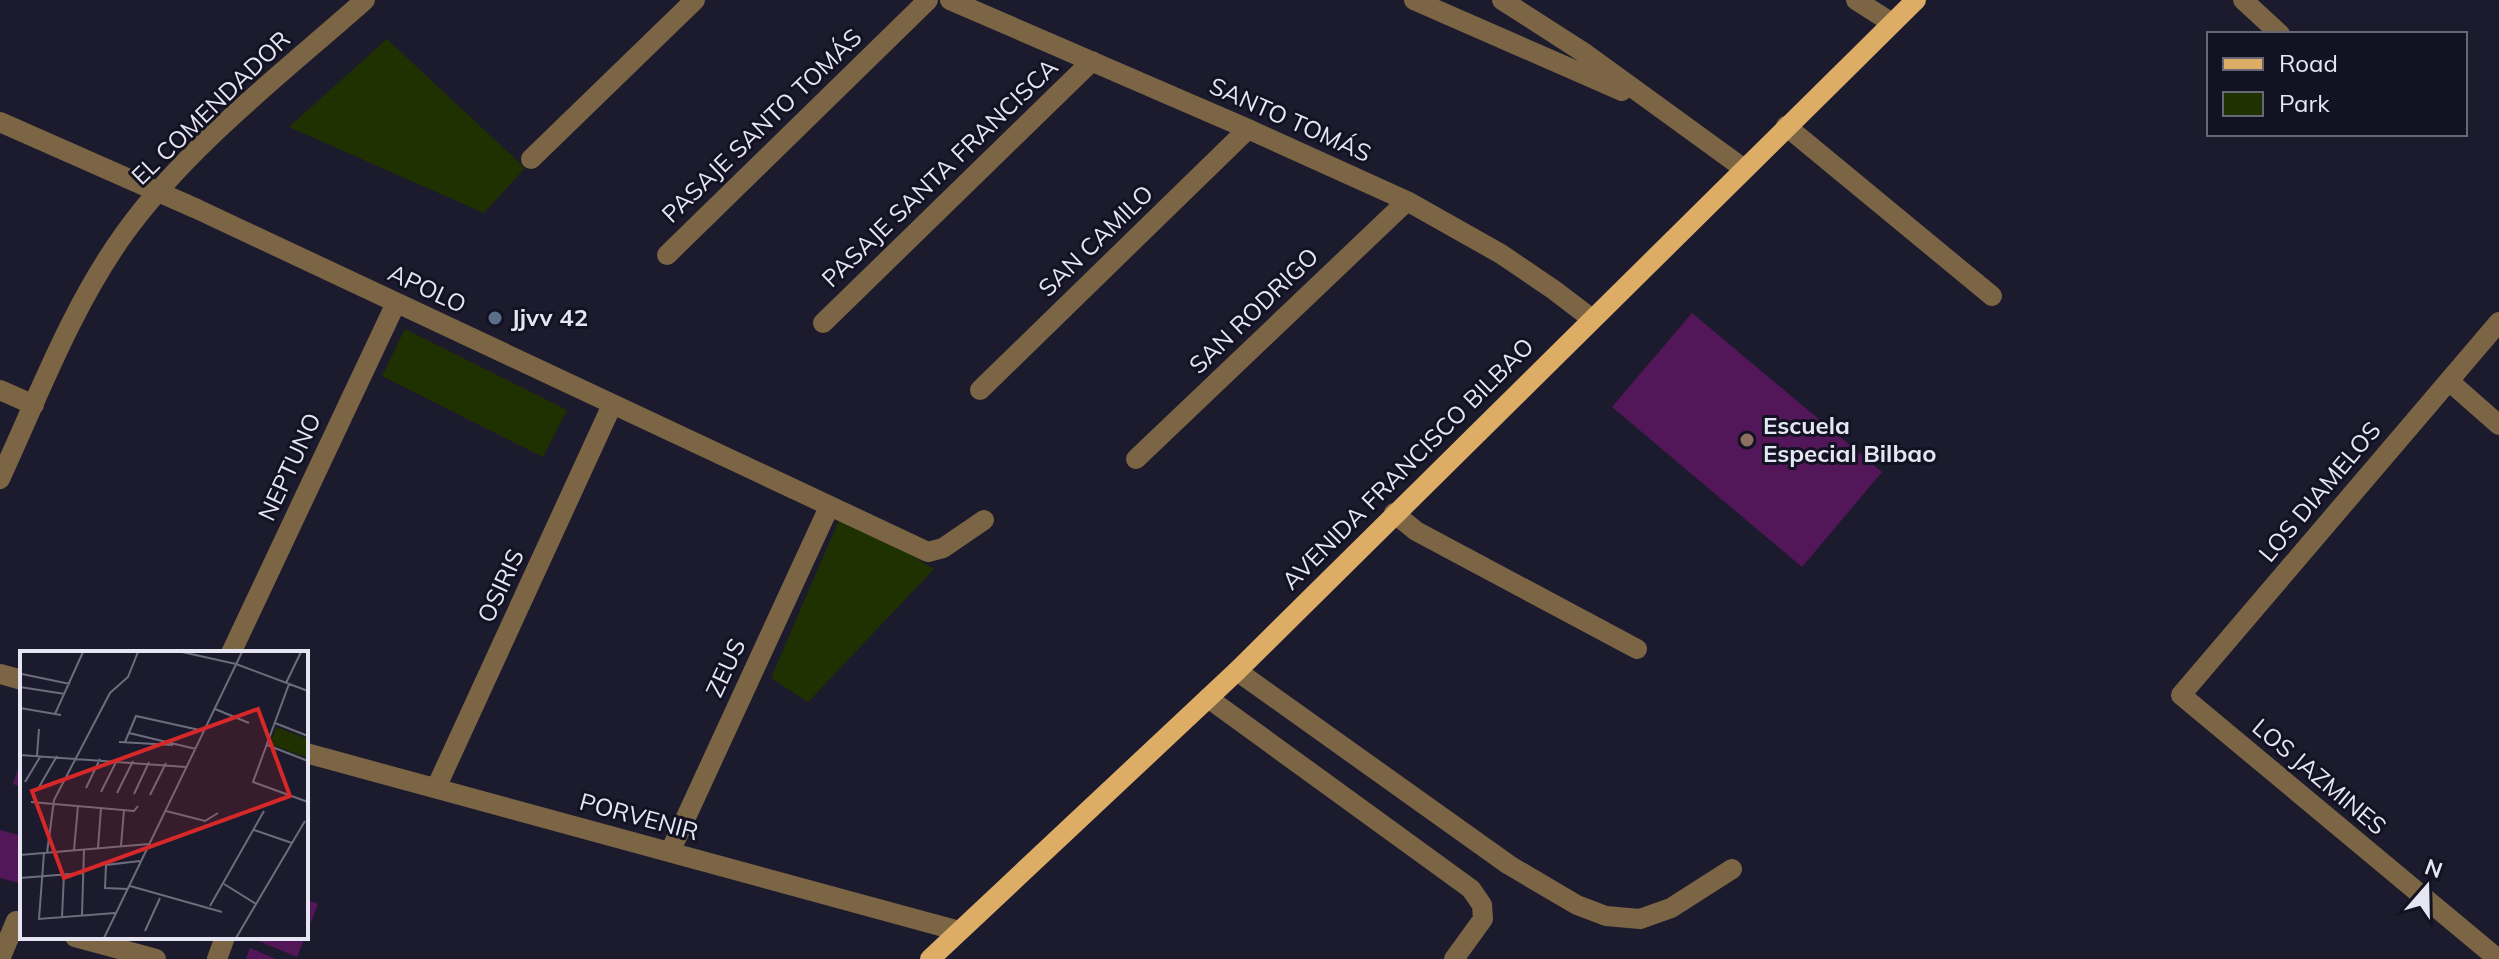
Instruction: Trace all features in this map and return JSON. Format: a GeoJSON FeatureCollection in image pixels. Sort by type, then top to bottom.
{"type":"FeatureCollection","features":[{"type":"Feature","properties":{"kind":"main road","name":"AVENIDA FRANCISCO BILBAO"},"geometry":{"type":"LineString","coordinates":[[930,959],[1237,671],[1916,0]]}},
{"type":"Feature","properties":{"kind":"street","name":"EL COMENDADOR"},"geometry":{"type":"LineString","coordinates":[[0,479],[96,277],[125,234],[158,192],[212,137],[365,0]]}},
{"type":"Feature","properties":{"kind":"street"},"geometry":{"type":"LineString","coordinates":[[531,159],[695,0]]}},
{"type":"Feature","properties":{"kind":"street","name":"PASAJE SANTO TOMÁS"},"geometry":{"type":"LineString","coordinates":[[667,255],[928,0]]}},
{"type":"Feature","properties":{"kind":"street","name":"SANTO TOMÁS"},"geometry":{"type":"LineString","coordinates":[[950,0],[1407,201],[1501,254],[1592,319]]}},
{"type":"Feature","properties":{"kind":"street"},"geometry":{"type":"LineString","coordinates":[[1414,0],[1663,109]]}},
{"type":"Feature","properties":{"kind":"street"},"geometry":{"type":"LineString","coordinates":[[1502,0],[1586,54],[1743,168]]}},
{"type":"Feature","properties":{"kind":"street"},"geometry":{"type":"LineString","coordinates":[[1856,0],[1892,23]]}},
{"type":"Feature","properties":{"kind":"street"},"geometry":{"type":"LineString","coordinates":[[2243,0],[2278,32]]}},
{"type":"Feature","properties":{"kind":"street","name":"PASAJE SANTA FRANCISCA"},"geometry":{"type":"LineString","coordinates":[[823,323],[1092,61]]}},
{"type":"Feature","properties":{"kind":"street","name":"APOLO"},"geometry":{"type":"LineString","coordinates":[[0,122],[158,192],[928,552],[943,548],[984,520]]}},
{"type":"Feature","properties":{"kind":"street"},"geometry":{"type":"LineString","coordinates":[[1786,126],[1992,296]]}},
{"type":"Feature","properties":{"kind":"street","name":"SAN CAMILO"},"geometry":{"type":"LineString","coordinates":[[980,390],[1248,129]]}},
{"type":"Feature","properties":{"kind":"street","name":"SAN RODRIGO"},"geometry":{"type":"LineString","coordinates":[[1136,459],[1407,201]]}},
{"type":"Feature","properties":{"kind":"street","name":"NEPTUNO"},"geometry":{"type":"LineString","coordinates":[[232,651],[396,303]]}},
{"type":"Feature","properties":{"kind":"street","name":"LOS DIAMELOS"},"geometry":{"type":"LineString","coordinates":[[2181,695],[2499,322]]}},
{"type":"Feature","properties":{"kind":"street"},"geometry":{"type":"LineString","coordinates":[[2449,381],[2499,425]]}},
{"type":"Feature","properties":{"kind":"street"},"geometry":{"type":"LineString","coordinates":[[0,390],[34,405]]}},
{"type":"Feature","properties":{"kind":"street","name":"OSIRIS"},"geometry":{"type":"LineString","coordinates":[[436,788],[612,405]]}},
{"type":"Feature","properties":{"kind":"street","name":"ZEUS"},"geometry":{"type":"LineString","coordinates":[[670,852],[829,507]]}},
{"type":"Feature","properties":{"kind":"street"},"geometry":{"type":"LineString","coordinates":[[1394,513],[1416,531],[1637,649]]}},
{"type":"Feature","properties":{"kind":"street"},"geometry":{"type":"LineString","coordinates":[[1237,671],[1509,865],[1577,905],[1606,916],[1640,919],[1671,908],[1732,869]]}},
{"type":"Feature","properties":{"kind":"street"},"geometry":{"type":"LineString","coordinates":[[0,674],[20,679]]}},
{"type":"Feature","properties":{"kind":"street","name":"LOS JAZMINES"},"geometry":{"type":"LineString","coordinates":[[2181,695],[2498,959]]}},
{"type":"Feature","properties":{"kind":"street"},"geometry":{"type":"LineString","coordinates":[[1208,698],[1471,889],[1482,905],[1483,919],[1454,959]]}},
{"type":"Feature","properties":{"kind":"street","name":"PORVENIR"},"geometry":{"type":"LineString","coordinates":[[308,754],[959,931]]}},
{"type":"Feature","properties":{"kind":"street"},"geometry":{"type":"LineString","coordinates":[[0,959],[13,920]]}},
{"type":"Feature","properties":{"kind":"street"},"geometry":{"type":"LineString","coordinates":[[82,939],[156,959]]}},
{"type":"Feature","properties":{"kind":"street"},"geometry":{"type":"LineString","coordinates":[[217,959],[224,939]]}},
{"type":"Feature","properties":{"kind":"green space"},"geometry":{"type":"Polygon","coordinates":[[[387,39],[525,168],[484,213],[289,127],[387,39]]]}},
{"type":"Feature","properties":{"kind":"green space"},"geometry":{"type":"Polygon","coordinates":[[[405,329],[567,410],[543,457],[382,376],[405,329]]]}},
{"type":"Feature","properties":{"kind":"green space"},"geometry":{"type":"Polygon","coordinates":[[[842,513],[934,569],[808,702],[771,678],[842,513]]]}},
{"type":"Feature","properties":{"kind":"building","name":"Escuela Especial Bilbao"},"geometry":{"type":"Polygon","coordinates":[[[1692,313],[1882,472],[1802,567],[1612,407],[1692,313]]]}},
{"type":"Feature","properties":{"kind":"building"},"geometry":{"type":"Polygon","coordinates":[[[20,763],[20,786],[13,784],[20,763]]]}},
{"type":"Feature","properties":{"kind":"building"},"geometry":{"type":"Polygon","coordinates":[[[0,830],[20,835],[20,883],[0,878],[0,830]]]}},
{"type":"Feature","properties":{"kind":"building"},"geometry":{"type":"Polygon","coordinates":[[[308,900],[318,904],[308,929],[308,900]]]}},
{"type":"Feature","properties":{"kind":"building"},"geometry":{"type":"Polygon","coordinates":[[[254,939],[304,939],[297,957],[254,939]]]}},
{"type":"Feature","properties":{"kind":"building"},"geometry":{"type":"Polygon","coordinates":[[[250,948],[276,959],[246,959],[250,948]]]}},
{"type":"Feature","properties":{"kind":"place","name":"Jjvv 42"},"geometry":{"type":"Point","coordinates":[495,318]}},
{"type":"Feature","properties":{"kind":"place","name":"Escuela Especial Bilbao"},"geometry":{"type":"Point","coordinates":[1747,440]}}]}
